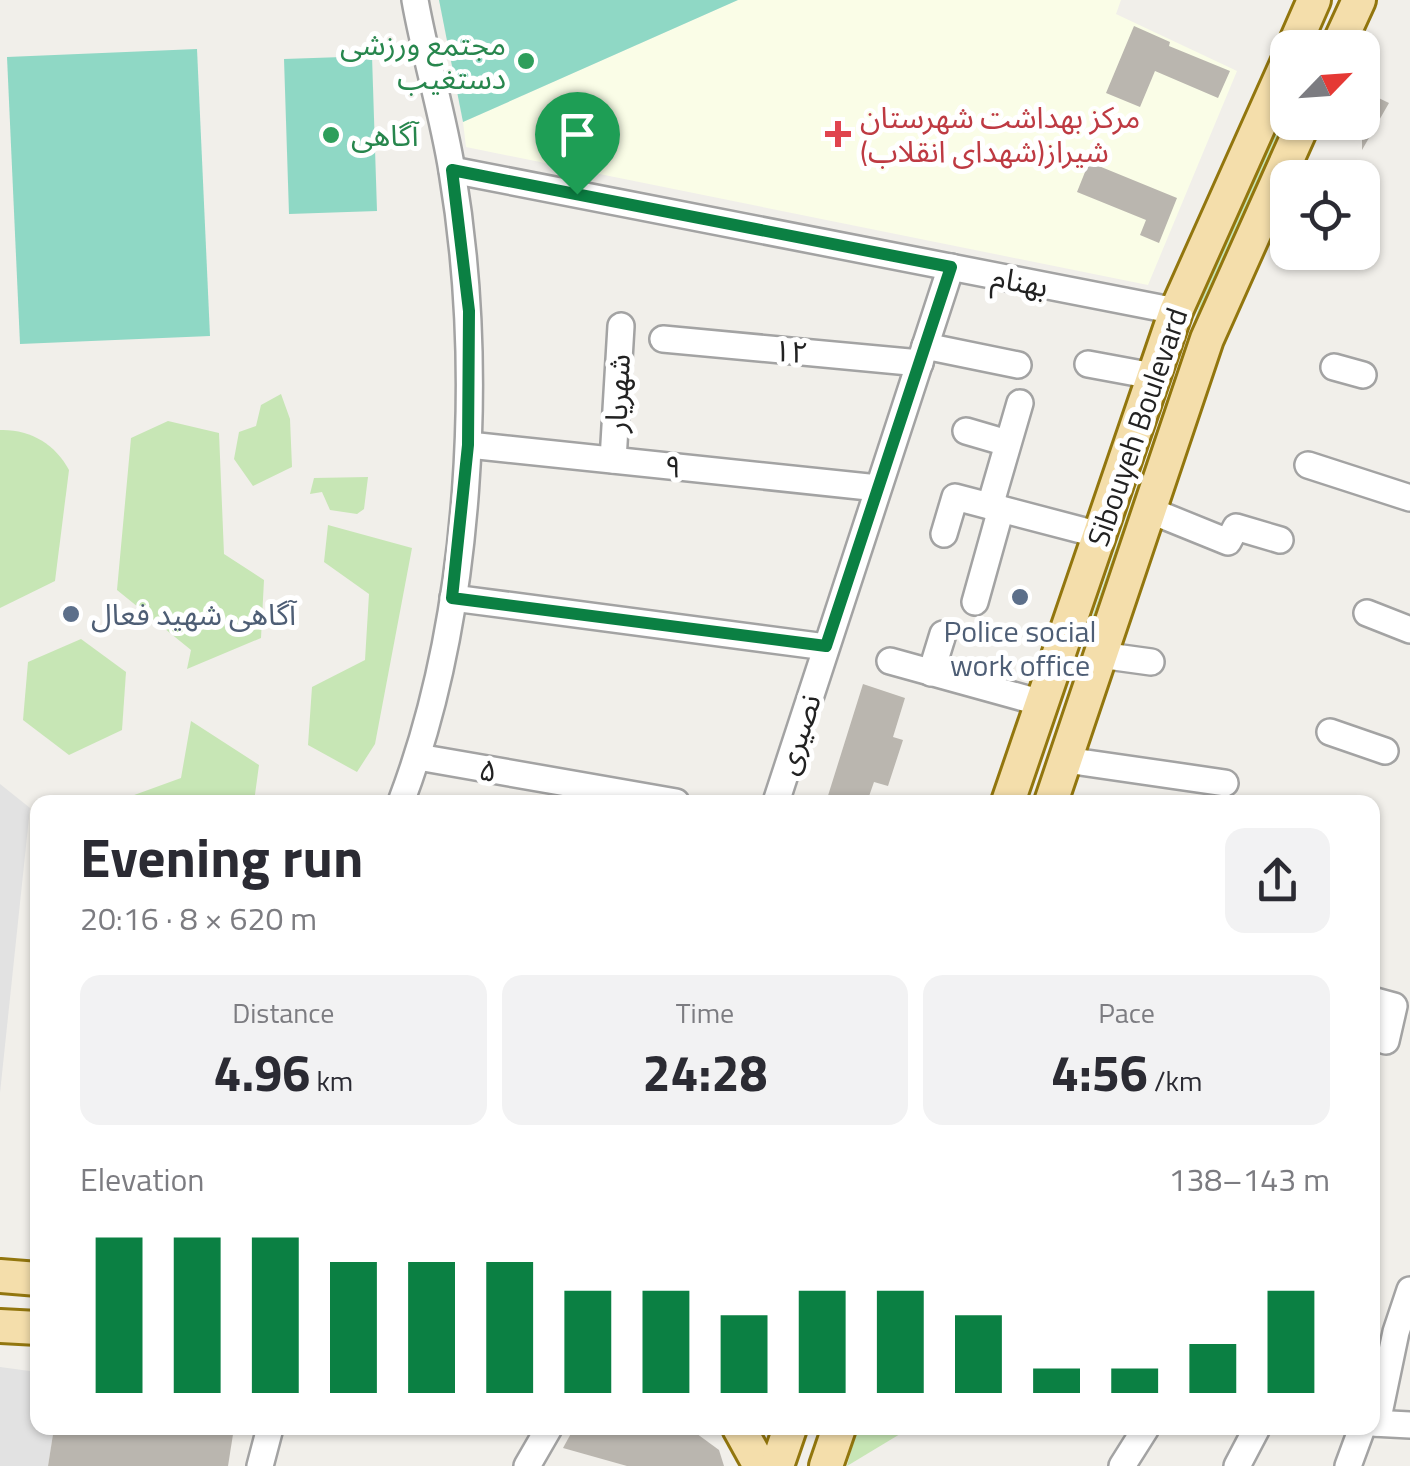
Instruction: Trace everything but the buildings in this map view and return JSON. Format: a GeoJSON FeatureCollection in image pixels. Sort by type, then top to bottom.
{"type":"FeatureCollection","features":[{"type":"Feature","properties":{"kind":"main road","name":"Sibouyeh Boulevard"},"geometry":{"type":"LineString","coordinates":[[1301,30],[1314,0]]}},
{"type":"Feature","properties":{"kind":"main road"},"geometry":{"type":"LineString","coordinates":[[1345,30],[1359,0]]}},
{"type":"Feature","properties":{"kind":"main road","name":"Sibouyeh Boulevard"},"geometry":{"type":"LineString","coordinates":[[1010,795],[1176,311],[1270,102]]}},
{"type":"Feature","properties":{"kind":"main road","name":"Sibouyeh Boulevard"},"geometry":{"type":"LineString","coordinates":[[1054,795],[1207,340],[1296,140]]}},
{"type":"Feature","properties":{"kind":"main road"},"geometry":{"type":"LineString","coordinates":[[1047,690],[1089,687]]}},
{"type":"Feature","properties":{"kind":"main road"},"geometry":{"type":"LineString","coordinates":[[0,1276],[30,1279]]}},
{"type":"Feature","properties":{"kind":"main road"},"geometry":{"type":"LineString","coordinates":[[0,1326],[30,1328]]}},
{"type":"Feature","properties":{"kind":"main road"},"geometry":{"type":"LineString","coordinates":[[743,1435],[760,1466]]}},
{"type":"Feature","properties":{"kind":"main road"},"geometry":{"type":"LineString","coordinates":[[778,1466],[788,1435]]}},
{"type":"Feature","properties":{"kind":"main road"},"geometry":{"type":"LineString","coordinates":[[826,1466],[837,1435]]}},
{"type":"Feature","properties":{"kind":"street"},"geometry":{"type":"LineString","coordinates":[[404,795],[418,757],[452,598],[468,445],[469,311],[452,170],[414,0]]}},
{"type":"Feature","properties":{"kind":"street","name":"بهنام"},"geometry":{"type":"LineString","coordinates":[[452,170],[1176,311]]}},
{"type":"Feature","properties":{"kind":"street","name":"نصیری"},"geometry":{"type":"LineString","coordinates":[[778,795],[951,267]]}},
{"type":"Feature","properties":{"kind":"street","name":"شهریار"},"geometry":{"type":"LineString","coordinates":[[613,460],[621,326]]}},
{"type":"Feature","properties":{"kind":"street","name":"۱۲"},"geometry":{"type":"LineString","coordinates":[[663,339],[1018,365]]}},
{"type":"Feature","properties":{"kind":"street"},"geometry":{"type":"LineString","coordinates":[[1088,364],[1154,376]]}},
{"type":"Feature","properties":{"kind":"street"},"geometry":{"type":"LineString","coordinates":[[1334,367],[1362,375]]}},
{"type":"Feature","properties":{"kind":"street"},"geometry":{"type":"LineString","coordinates":[[976,602],[1008,443],[1020,403]]}},
{"type":"Feature","properties":{"kind":"street"},"geometry":{"type":"LineString","coordinates":[[966,431],[1008,443]]}},
{"type":"Feature","properties":{"kind":"street","name":"۹"},"geometry":{"type":"LineString","coordinates":[[468,445],[878,488]]}},
{"type":"Feature","properties":{"kind":"street"},"geometry":{"type":"LineString","coordinates":[[1308,464],[1410,498]]}},
{"type":"Feature","properties":{"kind":"street"},"geometry":{"type":"LineString","coordinates":[[944,534],[955,497],[1100,535]]}},
{"type":"Feature","properties":{"kind":"street"},"geometry":{"type":"LineString","coordinates":[[1149,510],[1228,542],[1236,526],[1280,540]]}},
{"type":"Feature","properties":{"kind":"street"},"geometry":{"type":"LineString","coordinates":[[452,598],[826,646]]}},
{"type":"Feature","properties":{"kind":"street"},"geometry":{"type":"LineString","coordinates":[[1367,612],[1410,630]]}},
{"type":"Feature","properties":{"kind":"street"},"geometry":{"type":"LineString","coordinates":[[931,673],[943,634]]}},
{"type":"Feature","properties":{"kind":"street"},"geometry":{"type":"LineString","coordinates":[[1100,655],[1151,662]]}},
{"type":"Feature","properties":{"kind":"street"},"geometry":{"type":"LineString","coordinates":[[890,661],[931,673],[1047,690]]}},
{"type":"Feature","properties":{"kind":"street"},"geometry":{"type":"LineString","coordinates":[[1330,732],[1385,751]]}},
{"type":"Feature","properties":{"kind":"street","name":"۵"},"geometry":{"type":"LineString","coordinates":[[418,757],[636,795]]}},
{"type":"Feature","properties":{"kind":"street"},"geometry":{"type":"LineString","coordinates":[[1066,760],[1225,783]]}},
{"type":"Feature","properties":{"kind":"street"},"geometry":{"type":"LineString","coordinates":[[1380,1002],[1394,1006],[1386,1041]]}},
{"type":"Feature","properties":{"kind":"street"},"geometry":{"type":"LineString","coordinates":[[1380,1389],[1410,1290]]}},
{"type":"Feature","properties":{"kind":"street"},"geometry":{"type":"LineString","coordinates":[[1380,1424],[1410,1426]]}},
{"type":"Feature","properties":{"kind":"street"},"geometry":{"type":"LineString","coordinates":[[260,1466],[268,1435]]}},
{"type":"Feature","properties":{"kind":"street"},"geometry":{"type":"LineString","coordinates":[[528,1466],[545,1435]]}},
{"type":"Feature","properties":{"kind":"street"},"geometry":{"type":"LineString","coordinates":[[1122,1466],[1142,1435]]}},
{"type":"Feature","properties":{"kind":"street"},"geometry":{"type":"LineString","coordinates":[[1237,1466],[1253,1435]]}},
{"type":"Feature","properties":{"kind":"street"},"geometry":{"type":"LineString","coordinates":[[1348,1466],[1364,1435]]}},
{"type":"Feature","properties":{"kind":"shaded area","name":"مرکز بهداشت شهرستان شیراز(شهدای انقلاب)"},"geometry":{"type":"Polygon","coordinates":[[[738,0],[1121,0],[1116,14],[1237,71],[1148,285],[466,147],[463,122],[738,0]]]}},
{"type":"Feature","properties":{"kind":"shaded area"},"geometry":{"type":"Polygon","coordinates":[[[0,784],[30,808],[0,1093],[0,784]]]}},
{"type":"Feature","properties":{"kind":"shaded area"},"geometry":{"type":"Polygon","coordinates":[[[0,1367],[30,1371],[30,1435],[53,1435],[48,1466],[0,1466],[0,1367]]]}},
{"type":"Feature","properties":{"kind":"green space","name":"مجتمع ورزشی دستغیب"},"geometry":{"type":"Polygon","coordinates":[[[439,0],[738,0],[463,122],[439,0]]]}},
{"type":"Feature","properties":{"kind":"green space"},"geometry":{"type":"Polygon","coordinates":[[[197,49],[210,336],[20,344],[7,57],[197,49]]]}},
{"type":"Feature","properties":{"kind":"green space","name":"آگاهی"},"geometry":{"type":"Polygon","coordinates":[[[372,56],[377,211],[289,214],[284,59],[372,56]]]}},
{"type":"Feature","properties":{"kind":"green space"},"geometry":{"type":"Polygon","coordinates":[[[1270,135],[1270,140],[1278,140],[1201,324],[1089,651],[1084,652],[1082,646],[1205,290],[1270,135]]]}},
{"type":"Feature","properties":{"kind":"green space"},"geometry":{"type":"Polygon","coordinates":[[[281,394],[290,419],[292,467],[253,486],[234,459],[239,432],[256,426],[261,405],[281,394]]]}},
{"type":"Feature","properties":{"kind":"green space"},"geometry":{"type":"Polygon","coordinates":[[[168,421],[219,433],[224,554],[264,580],[261,638],[187,669],[191,650],[117,590],[131,438],[168,421]]]}},
{"type":"Feature","properties":{"kind":"green space"},"geometry":{"type":"Polygon","coordinates":[[[0,430],[21,432],[40,440],[57,453],[69,470],[55,581],[0,608],[0,430]]]}},
{"type":"Feature","properties":{"kind":"green space"},"geometry":{"type":"Polygon","coordinates":[[[368,477],[364,509],[357,514],[330,510],[322,492],[310,494],[314,478],[368,477]]]}},
{"type":"Feature","properties":{"kind":"green space"},"geometry":{"type":"Polygon","coordinates":[[[328,525],[412,548],[375,744],[357,772],[308,745],[312,687],[365,660],[369,594],[324,562],[328,525]]]}},
{"type":"Feature","properties":{"kind":"green space"},"geometry":{"type":"Polygon","coordinates":[[[81,639],[126,672],[122,730],[69,755],[23,720],[28,662],[81,639]]]}},
{"type":"Feature","properties":{"kind":"green space"},"geometry":{"type":"Polygon","coordinates":[[[191,721],[259,765],[255,795],[134,795],[181,778],[191,721]]]}},
{"type":"Feature","properties":{"kind":"green space"},"geometry":{"type":"Polygon","coordinates":[[[855,1435],[898,1435],[847,1466],[855,1435]]]}},
{"type":"Feature","properties":{"kind":"place","name":"مجتمع ورزشی دستغیب"},"geometry":{"type":"Point","coordinates":[526,61]}},
{"type":"Feature","properties":{"kind":"place","name":"مرکز بهداشت شهرستان شیراز(شهدای انقلاب)"},"geometry":{"type":"Point","coordinates":[838,134]}},
{"type":"Feature","properties":{"kind":"place","name":"آگاهی"},"geometry":{"type":"Point","coordinates":[331,135]}},
{"type":"Feature","properties":{"kind":"place","name":"Police social work office"},"geometry":{"type":"Point","coordinates":[1020,597]}},
{"type":"Feature","properties":{"kind":"place","name":"آگاهی شهید فعال"},"geometry":{"type":"Point","coordinates":[71,614]}},
{"type":"Feature","properties":{"kind":"route"},"geometry":{"type":"LineString","coordinates":[[452,170],[577,194],[951,267],[826,646],[452,598],[468,445],[469,311],[452,170]]}}]}
